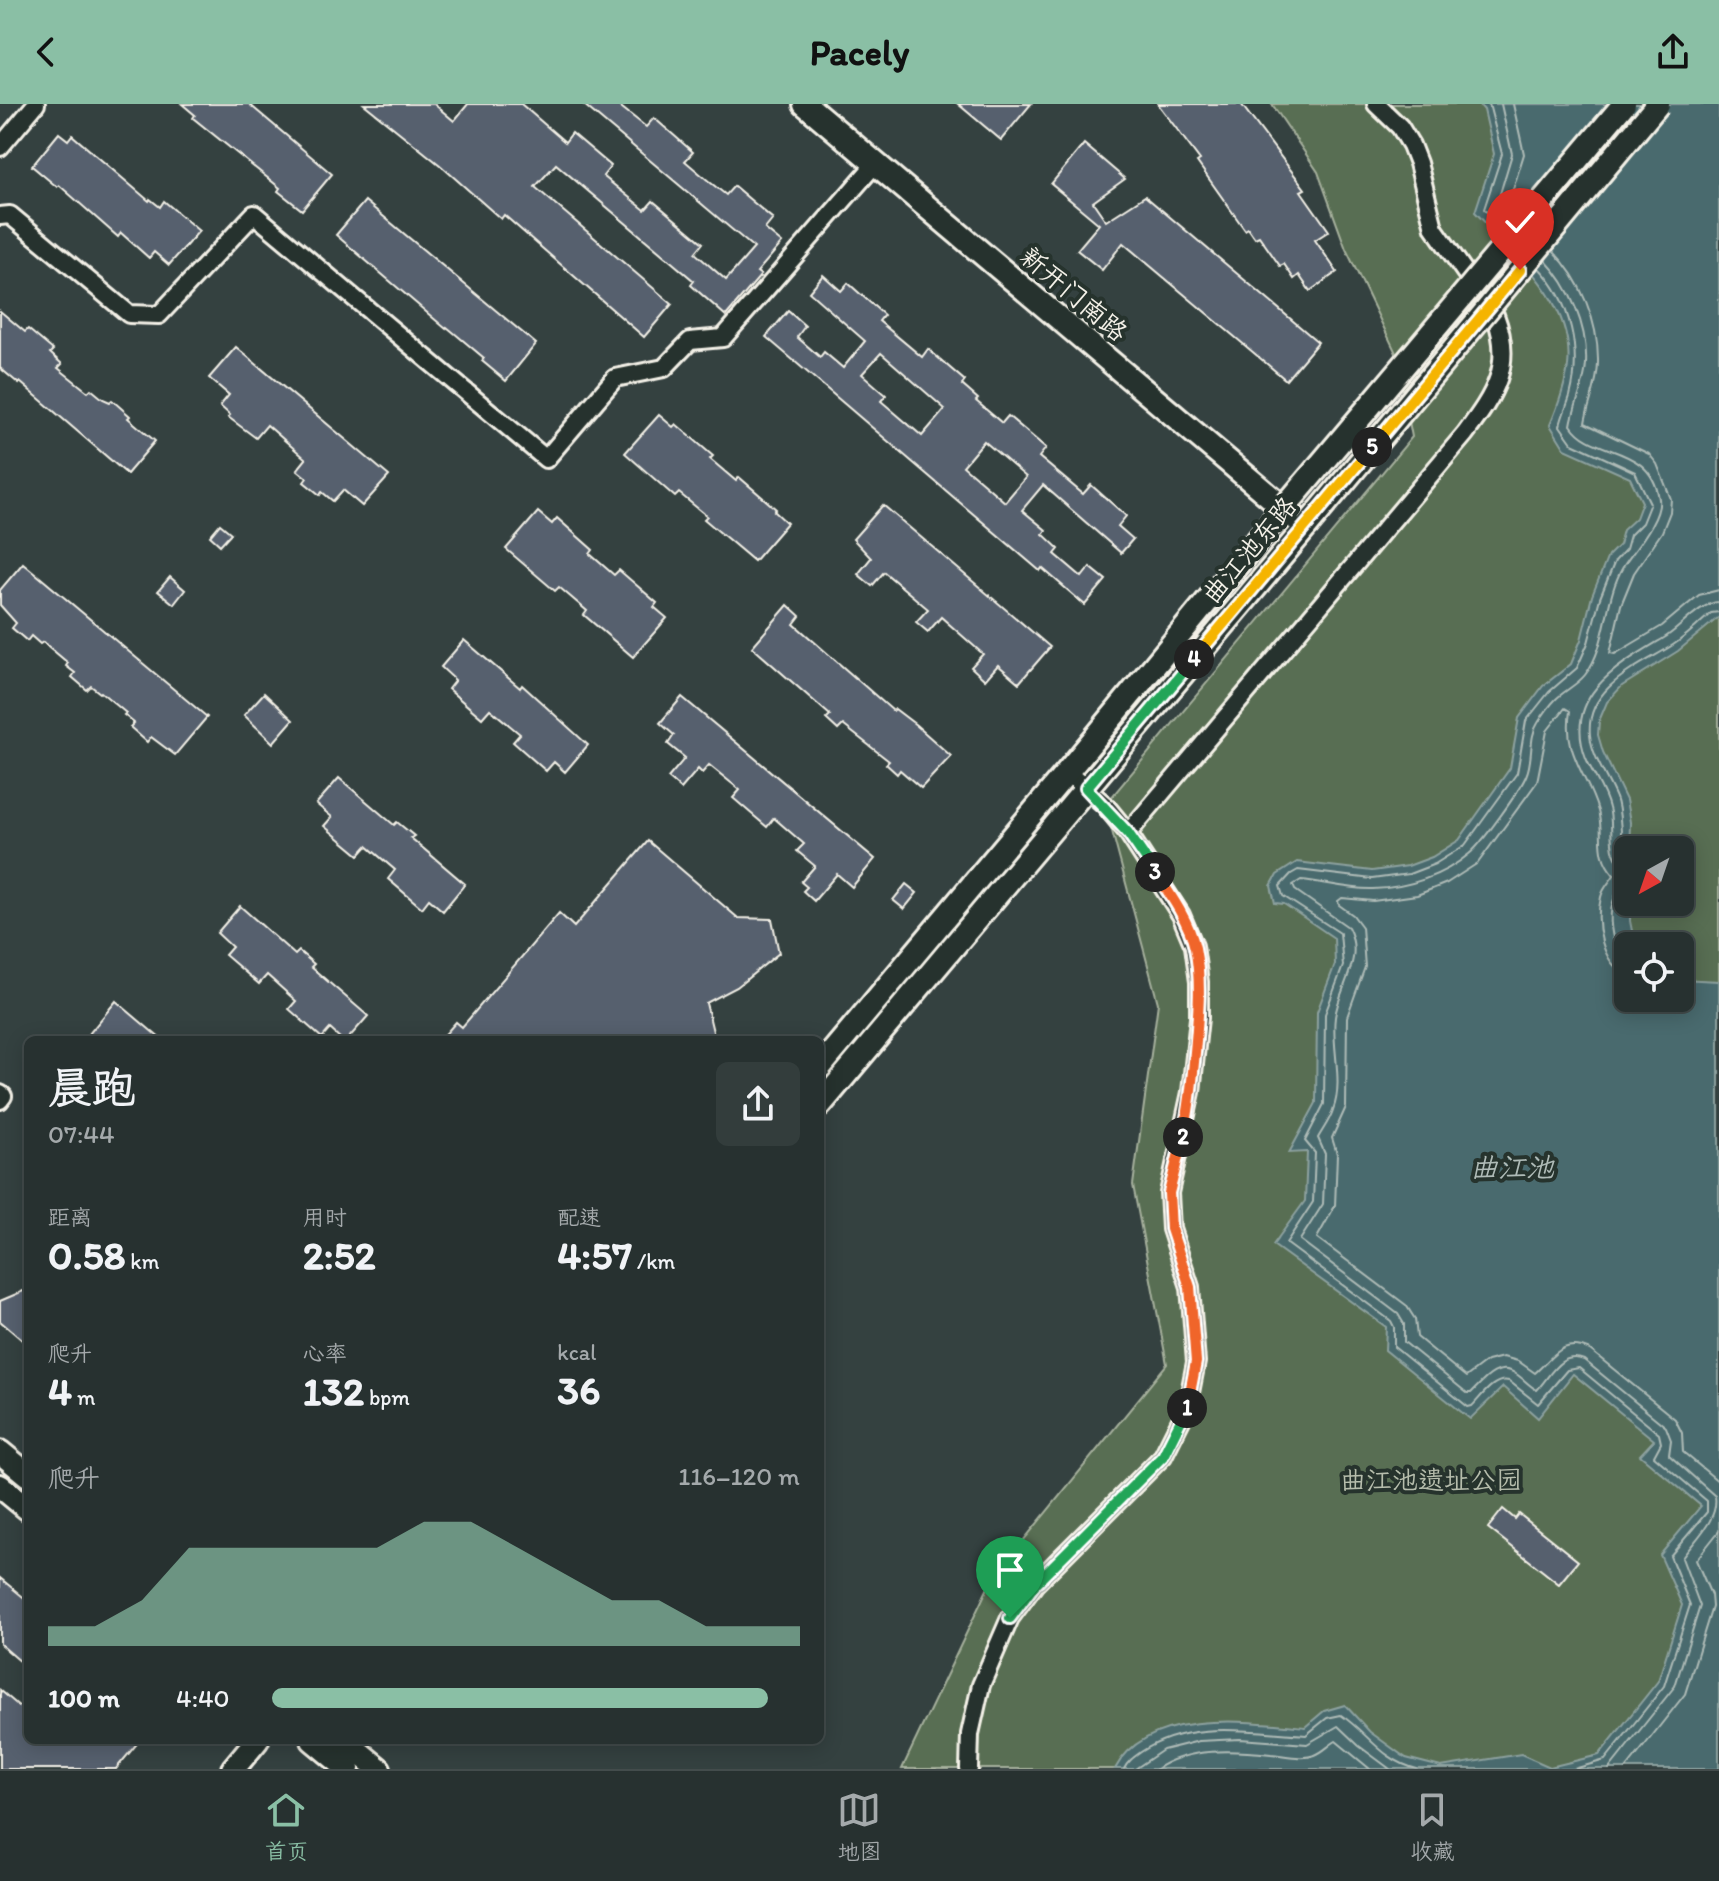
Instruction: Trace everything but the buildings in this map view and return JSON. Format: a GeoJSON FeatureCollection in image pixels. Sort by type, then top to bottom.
{"type":"FeatureCollection","features":[{"type":"Feature","properties":{"kind":"main road","name":"新开门南路"},"geometry":{"type":"LineString","coordinates":[[805,104],[1306,527]]}},
{"type":"Feature","properties":{"kind":"main road","name":"曲江池东路"},"geometry":{"type":"LineString","coordinates":[[824,1062],[1624,104]]}},
{"type":"Feature","properties":{"kind":"main road","name":"曲江池东路"},"geometry":{"type":"LineString","coordinates":[[824,1100],[1658,104]]}},
{"type":"Feature","properties":{"kind":"main road"},"geometry":{"type":"LineString","coordinates":[[0,1452],[24,1472]]}},
{"type":"Feature","properties":{"kind":"main road"},"geometry":{"type":"LineString","coordinates":[[0,1486],[24,1506]]}},
{"type":"Feature","properties":{"kind":"main road"},"geometry":{"type":"LineString","coordinates":[[233,1769],[254,1744]]}},
{"type":"Feature","properties":{"kind":"main road"},"geometry":{"type":"LineString","coordinates":[[318,1744],[348,1769]]}},
{"type":"Feature","properties":{"kind":"main road"},"geometry":{"type":"LineString","coordinates":[[349,1744],[379,1769]]}},
{"type":"Feature","properties":{"kind":"street"},"geometry":{"type":"LineString","coordinates":[[0,147],[36,104]]}},
{"type":"Feature","properties":{"kind":"street"},"geometry":{"type":"LineString","coordinates":[[1128,833],[1465,434],[1498,382],[1504,359],[1495,315],[1434,228],[1411,145],[1400,127],[1376,104]]}},
{"type":"Feature","properties":{"kind":"street"},"geometry":{"type":"LineString","coordinates":[[0,216],[10,215],[129,314],[159,315],[254,214],[546,459],[615,378],[664,368],[690,341],[723,338],[876,163]]}},
{"type":"Feature","properties":{"kind":"street"},"geometry":{"type":"LineString","coordinates":[[969,1769],[970,1734],[981,1685],[1010,1618],[1035,1584],[1163,1456],[1187,1408],[1196,1362],[1190,1287],[1171,1229],[1169,1193],[1191,1092],[1199,1018],[1199,982],[1194,946],[1181,915],[1128,833],[1067,772]]}},
{"type":"Feature","properties":{"kind":"green space","name":"曲江池遗址公园"},"geometry":{"type":"Polygon","coordinates":[[[1272,104],[1719,104],[1719,1769],[902,1769],[992,1579],[1167,1364],[1133,1185],[1158,1003],[1105,805],[1412,437],[1396,353],[1346,249],[1318,172],[1272,104]]]}},
{"type":"Feature","properties":{"kind":"water","name":"曲江池"},"geometry":{"type":"Polygon","coordinates":[[[1479,104],[1719,104],[1719,617],[1678,651],[1622,686],[1607,702],[1599,721],[1598,735],[1626,800],[1630,822],[1630,836],[1614,836],[1614,916],[1630,916],[1632,932],[1614,932],[1614,1012],[1694,1012],[1694,980],[1719,981],[1719,1769],[1115,1769],[1130,1749],[1150,1736],[1174,1727],[1256,1722],[1305,1727],[1324,1711],[1345,1705],[1370,1732],[1406,1758],[1441,1767],[1521,1754],[1550,1767],[1599,1755],[1658,1681],[1682,1605],[1660,1555],[1701,1506],[1640,1455],[1654,1440],[1573,1374],[1538,1418],[1503,1387],[1470,1419],[1385,1350],[1386,1327],[1273,1245],[1305,1201],[1307,1152],[1289,1153],[1316,1103],[1317,1012],[1335,964],[1334,938],[1284,904],[1275,903],[1271,886],[1277,875],[1297,862],[1372,871],[1408,866],[1432,857],[1459,840],[1510,768],[1519,718],[1543,686],[1571,664],[1608,556],[1619,545],[1623,530],[1636,518],[1642,502],[1630,478],[1565,449],[1550,425],[1567,374],[1568,343],[1562,321],[1539,281],[1475,212],[1494,154],[1484,110],[1479,104]]]}},
{"type":"Feature","properties":{"kind":"route"},"geometry":{"type":"LineString","coordinates":[[1010,1618],[1035,1584],[1163,1456],[1187,1408],[1196,1362],[1190,1287],[1171,1229],[1169,1193],[1186,1127],[1199,1018],[1199,982],[1194,946],[1181,915],[1128,833],[1086,788],[1520,270]]}}]}
